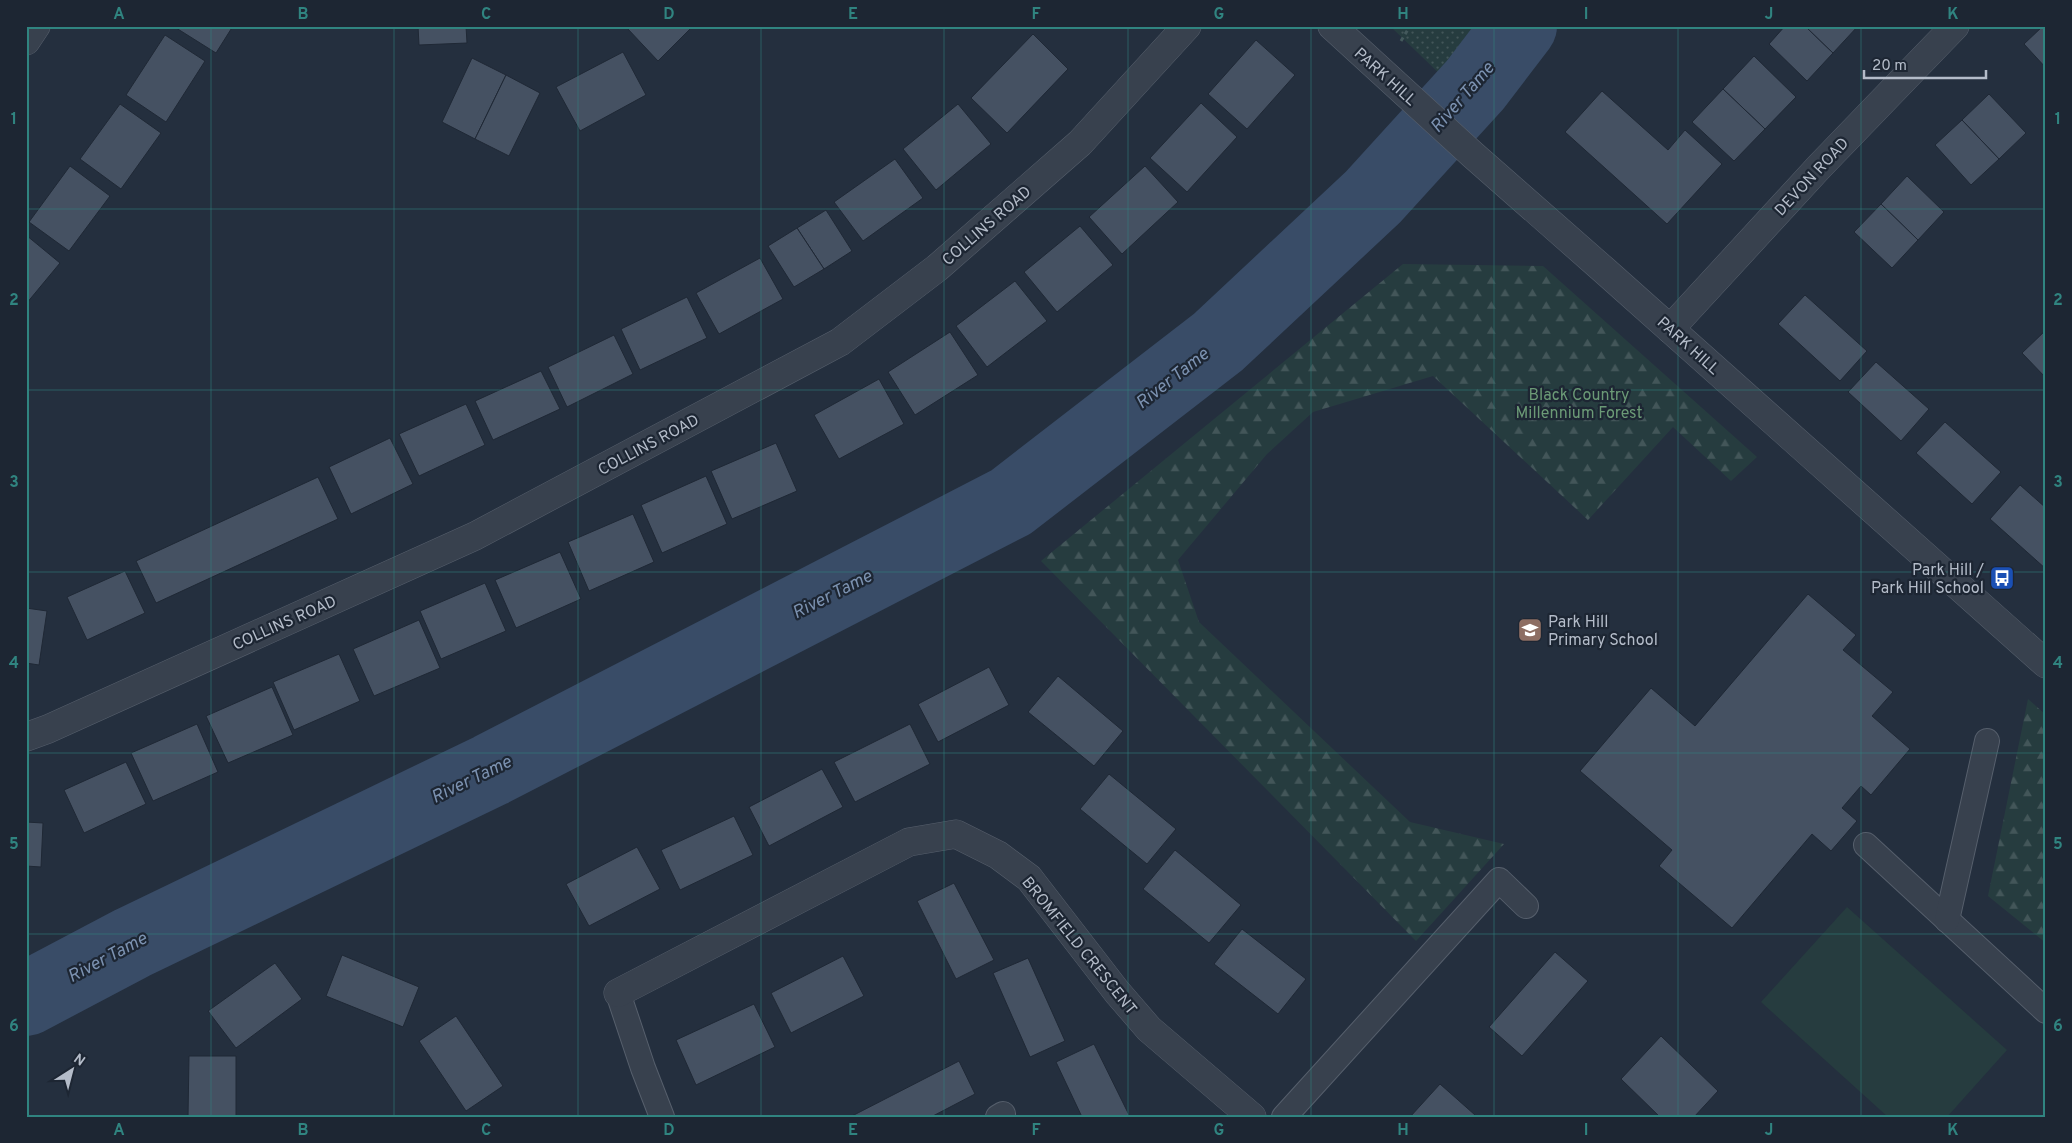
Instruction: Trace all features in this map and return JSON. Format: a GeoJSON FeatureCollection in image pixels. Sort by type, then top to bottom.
{"type":"FeatureCollection","features":[{"type":"Feature","properties":{"kind":"street"},"geometry":{"type":"LineString","coordinates":[[26,41],[36,26]]}},
{"type":"Feature","properties":{"kind":"street","name":"COLLINS ROAD"},"geometry":{"type":"LineString","coordinates":[[26,737],[48,729],[475,536],[840,342],[937,268],[1080,143],[1186,26]]}},
{"type":"Feature","properties":{"kind":"street","name":"PARK HILL"},"geometry":{"type":"LineString","coordinates":[[1332,26],[1473,155],[2046,664]]}},
{"type":"Feature","properties":{"kind":"street","name":"DEVON ROAD"},"geometry":{"type":"LineString","coordinates":[[1670,329],[1819,167],[1955,26]]}},
{"type":"Feature","properties":{"kind":"street","name":"BROMFIELD CRESCENT"},"geometry":{"type":"LineString","coordinates":[[618,993],[909,842],[956,834],[998,855],[1029,878],[1117,992],[1149,1029],[1252,1117]]}},
{"type":"Feature","properties":{"kind":"lane"},"geometry":{"type":"LineString","coordinates":[[1948,920],[1987,741]]}},
{"type":"Feature","properties":{"kind":"lane"},"geometry":{"type":"LineString","coordinates":[[1866,845],[2046,1011]]}},
{"type":"Feature","properties":{"kind":"lane"},"geometry":{"type":"LineString","coordinates":[[1284,1117],[1499,880],[1526,906]]}},
{"type":"Feature","properties":{"kind":"lane"},"geometry":{"type":"LineString","coordinates":[[618,993],[643,1068],[662,1117]]}},
{"type":"Feature","properties":{"kind":"green space"},"geometry":{"type":"Polygon","coordinates":[[[1390,26],[1486,26],[1444,78],[1390,26]]]}},
{"type":"Feature","properties":{"kind":"green space","name":"Black Country Millennium Forest"},"geometry":{"type":"Polygon","coordinates":[[[1403,264],[1543,266],[1757,457],[1731,481],[1673,427],[1588,520],[1433,376],[1313,412],[1267,454],[1178,560],[1199,622],[1410,822],[1504,844],[1416,941],[1041,561],[1403,264]]]}},
{"type":"Feature","properties":{"kind":"green space"},"geometry":{"type":"Polygon","coordinates":[[[2028,699],[2046,715],[2046,943],[1988,896],[2028,699]]]}},
{"type":"Feature","properties":{"kind":"green space"},"geometry":{"type":"Polygon","coordinates":[[[1847,907],[2007,1050],[1947,1117],[1888,1117],[1761,1002],[1847,907]]]}},
{"type":"Feature","properties":{"kind":"building"},"geometry":{"type":"Polygon","coordinates":[[[173,26],[233,26],[216,53],[173,26]]]}},
{"type":"Feature","properties":{"kind":"building"},"geometry":{"type":"Polygon","coordinates":[[[418,26],[466,26],[467,43],[419,45],[418,26]]]}},
{"type":"Feature","properties":{"kind":"building"},"geometry":{"type":"Polygon","coordinates":[[[629,26],[693,26],[658,61],[627,28],[629,26]]]}},
{"type":"Feature","properties":{"kind":"building"},"geometry":{"type":"Polygon","coordinates":[[[1785,26],[1805,26],[1833,53],[1807,81],[1769,44],[1785,26]]]}},
{"type":"Feature","properties":{"kind":"building"},"geometry":{"type":"Polygon","coordinates":[[[1805,26],[1858,26],[1833,53],[1805,26]]]}},
{"type":"Feature","properties":{"kind":"building"},"geometry":{"type":"Polygon","coordinates":[[[2043,26],[2046,26],[2046,68],[2024,44],[2043,26]]]}},
{"type":"Feature","properties":{"kind":"building"},"geometry":{"type":"Polygon","coordinates":[[[1033,34],[1068,69],[1007,133],[971,98],[1033,34]]]}},
{"type":"Feature","properties":{"kind":"building"},"geometry":{"type":"Polygon","coordinates":[[[165,35],[205,61],[166,122],[126,95],[165,35]]]}},
{"type":"Feature","properties":{"kind":"building"},"geometry":{"type":"Polygon","coordinates":[[[1256,40],[1295,75],[1247,129],[1208,94],[1256,40]]]}},
{"type":"Feature","properties":{"kind":"building"},"geometry":{"type":"Polygon","coordinates":[[[623,52],[646,95],[580,131],[556,87],[623,52]]]}},
{"type":"Feature","properties":{"kind":"building"},"geometry":{"type":"Polygon","coordinates":[[[1754,56],[1796,97],[1765,129],[1723,89],[1754,56]]]}},
{"type":"Feature","properties":{"kind":"building"},"geometry":{"type":"Polygon","coordinates":[[[472,58],[506,75],[475,139],[442,122],[472,58]]]}},
{"type":"Feature","properties":{"kind":"building"},"geometry":{"type":"Polygon","coordinates":[[[506,75],[540,93],[509,156],[475,139],[506,75]]]}},
{"type":"Feature","properties":{"kind":"building"},"geometry":{"type":"Polygon","coordinates":[[[1723,89],[1765,129],[1734,161],[1692,122],[1723,89]]]}},
{"type":"Feature","properties":{"kind":"building"},"geometry":{"type":"Polygon","coordinates":[[[1602,91],[1668,150],[1685,130],[1722,164],[1667,224],[1565,132],[1602,91]]]}},
{"type":"Feature","properties":{"kind":"building"},"geometry":{"type":"Polygon","coordinates":[[[1989,94],[2026,133],[1999,159],[1962,120],[1989,94]]]}},
{"type":"Feature","properties":{"kind":"building"},"geometry":{"type":"Polygon","coordinates":[[[1201,103],[1237,137],[1187,192],[1150,158],[1201,103]]]}},
{"type":"Feature","properties":{"kind":"building"},"geometry":{"type":"Polygon","coordinates":[[[120,104],[161,133],[121,189],[80,159],[120,104]]]}},
{"type":"Feature","properties":{"kind":"building"},"geometry":{"type":"Polygon","coordinates":[[[958,104],[991,144],[936,190],[903,149],[958,104]]]}},
{"type":"Feature","properties":{"kind":"building"},"geometry":{"type":"Polygon","coordinates":[[[1962,120],[1999,159],[1971,185],[1935,145],[1962,120]]]}},
{"type":"Feature","properties":{"kind":"building"},"geometry":{"type":"Polygon","coordinates":[[[895,159],[923,198],[863,241],[834,202],[895,159]]]}},
{"type":"Feature","properties":{"kind":"building"},"geometry":{"type":"Polygon","coordinates":[[[70,166],[110,196],[69,251],[29,222],[70,166]]]}},
{"type":"Feature","properties":{"kind":"building"},"geometry":{"type":"Polygon","coordinates":[[[1145,166],[1178,202],[1122,254],[1089,217],[1145,166]]]}},
{"type":"Feature","properties":{"kind":"building"},"geometry":{"type":"Polygon","coordinates":[[[1907,176],[1944,212],[1918,240],[1881,204],[1907,176]]]}},
{"type":"Feature","properties":{"kind":"building"},"geometry":{"type":"Polygon","coordinates":[[[1881,204],[1918,240],[1892,268],[1854,232],[1881,204]]]}},
{"type":"Feature","properties":{"kind":"building"},"geometry":{"type":"Polygon","coordinates":[[[826,210],[852,251],[824,269],[797,228],[826,210]]]}},
{"type":"Feature","properties":{"kind":"building"},"geometry":{"type":"Polygon","coordinates":[[[1080,226],[1113,265],[1057,312],[1024,272],[1080,226]]]}},
{"type":"Feature","properties":{"kind":"building"},"geometry":{"type":"Polygon","coordinates":[[[797,228],[824,269],[794,287],[768,246],[797,228]]]}},
{"type":"Feature","properties":{"kind":"building"},"geometry":{"type":"Polygon","coordinates":[[[26,235],[60,263],[26,304],[26,235]]]}},
{"type":"Feature","properties":{"kind":"building"},"geometry":{"type":"Polygon","coordinates":[[[760,258],[783,299],[719,334],[696,293],[760,258]]]}},
{"type":"Feature","properties":{"kind":"building"},"geometry":{"type":"Polygon","coordinates":[[[1015,281],[1047,321],[987,367],[956,326],[1015,281]]]}},
{"type":"Feature","properties":{"kind":"building"},"geometry":{"type":"Polygon","coordinates":[[[1805,295],[1867,351],[1840,381],[1778,324],[1805,295]]]}},
{"type":"Feature","properties":{"kind":"building"},"geometry":{"type":"Polygon","coordinates":[[[687,297],[707,338],[640,370],[621,329],[687,297]]]}},
{"type":"Feature","properties":{"kind":"building"},"geometry":{"type":"Polygon","coordinates":[[[2046,330],[2046,378],[2022,353],[2046,330]]]}},
{"type":"Feature","properties":{"kind":"building"},"geometry":{"type":"Polygon","coordinates":[[[950,332],[978,375],[915,415],[888,372],[950,332]]]}},
{"type":"Feature","properties":{"kind":"building"},"geometry":{"type":"Polygon","coordinates":[[[614,335],[633,374],[567,407],[548,367],[614,335]]]}},
{"type":"Feature","properties":{"kind":"building"},"geometry":{"type":"Polygon","coordinates":[[[1876,362],[1929,409],[1901,441],[1848,392],[1876,362]]]}},
{"type":"Feature","properties":{"kind":"building"},"geometry":{"type":"Polygon","coordinates":[[[541,371],[560,409],[493,440],[475,401],[541,371]]]}},
{"type":"Feature","properties":{"kind":"building"},"geometry":{"type":"Polygon","coordinates":[[[879,379],[904,424],[839,459],[814,415],[879,379]]]}},
{"type":"Feature","properties":{"kind":"building"},"geometry":{"type":"Polygon","coordinates":[[[466,404],[485,445],[419,476],[399,434],[466,404]]]}},
{"type":"Feature","properties":{"kind":"building"},"geometry":{"type":"Polygon","coordinates":[[[1945,422],[2001,472],[1972,504],[1916,453],[1945,422]]]}},
{"type":"Feature","properties":{"kind":"building"},"geometry":{"type":"Polygon","coordinates":[[[390,438],[413,484],[351,514],[329,467],[390,438]]]}},
{"type":"Feature","properties":{"kind":"building"},"geometry":{"type":"Polygon","coordinates":[[[776,443],[797,491],[732,519],[711,471],[776,443]]]}},
{"type":"Feature","properties":{"kind":"building"},"geometry":{"type":"Polygon","coordinates":[[[706,476],[727,524],[662,553],[641,505],[706,476]]]}},
{"type":"Feature","properties":{"kind":"building"},"geometry":{"type":"Polygon","coordinates":[[[318,477],[338,519],[156,603],[136,561],[318,477]]]}},
{"type":"Feature","properties":{"kind":"building"},"geometry":{"type":"Polygon","coordinates":[[[2020,485],[2046,508],[2046,569],[1990,519],[2020,485]]]}},
{"type":"Feature","properties":{"kind":"building"},"geometry":{"type":"Polygon","coordinates":[[[633,514],[654,562],[589,591],[568,542],[633,514]]]}},
{"type":"Feature","properties":{"kind":"building"},"geometry":{"type":"Polygon","coordinates":[[[560,552],[581,599],[516,628],[495,580],[560,552]]]}},
{"type":"Feature","properties":{"kind":"building"},"geometry":{"type":"Polygon","coordinates":[[[125,571],[145,613],[87,640],[67,597],[125,571]]]}},
{"type":"Feature","properties":{"kind":"building"},"geometry":{"type":"Polygon","coordinates":[[[485,583],[506,631],[441,659],[420,611],[485,583]]]}},
{"type":"Feature","properties":{"kind":"building"},"geometry":{"type":"Polygon","coordinates":[[[1808,594],[1856,635],[1843,650],[1893,692],[1872,716],[1910,749],[1871,795],[1861,786],[1842,808],[1857,821],[1831,851],[1812,834],[1732,928],[1659,866],[1672,850],[1580,771],[1651,688],[1695,726],[1808,594]]]}},
{"type":"Feature","properties":{"kind":"building"},"geometry":{"type":"Polygon","coordinates":[[[26,608],[47,611],[39,665],[26,663],[26,608]]]}},
{"type":"Feature","properties":{"kind":"building"},"geometry":{"type":"Polygon","coordinates":[[[419,620],[440,668],[374,696],[353,649],[419,620]]]}},
{"type":"Feature","properties":{"kind":"building"},"geometry":{"type":"Polygon","coordinates":[[[339,654],[360,701],[294,730],[273,682],[339,654]]]}},
{"type":"Feature","properties":{"kind":"building"},"geometry":{"type":"Polygon","coordinates":[[[989,667],[1009,705],[938,742],[918,704],[989,667]]]}},
{"type":"Feature","properties":{"kind":"building"},"geometry":{"type":"Polygon","coordinates":[[[1058,676],[1123,731],[1094,766],[1028,712],[1058,676]]]}},
{"type":"Feature","properties":{"kind":"building"},"geometry":{"type":"Polygon","coordinates":[[[272,687],[293,735],[228,763],[206,716],[272,687]]]}},
{"type":"Feature","properties":{"kind":"building"},"geometry":{"type":"Polygon","coordinates":[[[197,724],[218,772],[153,801],[131,753],[197,724]]]}},
{"type":"Feature","properties":{"kind":"building"},"geometry":{"type":"Polygon","coordinates":[[[910,724],[930,764],[855,802],[834,762],[910,724]]]}},
{"type":"Feature","properties":{"kind":"building"},"geometry":{"type":"Polygon","coordinates":[[[126,762],[146,804],[84,833],[64,790],[126,762]]]}},
{"type":"Feature","properties":{"kind":"building"},"geometry":{"type":"Polygon","coordinates":[[[822,769],[843,807],[769,846],[749,807],[822,769]]]}},
{"type":"Feature","properties":{"kind":"building"},"geometry":{"type":"Polygon","coordinates":[[[1109,774],[1176,829],[1147,864],[1080,809],[1109,774]]]}},
{"type":"Feature","properties":{"kind":"building"},"geometry":{"type":"Polygon","coordinates":[[[734,816],[753,855],[680,890],[661,850],[734,816]]]}},
{"type":"Feature","properties":{"kind":"building"},"geometry":{"type":"Polygon","coordinates":[[[26,822],[43,823],[41,867],[26,866],[26,822]]]}},
{"type":"Feature","properties":{"kind":"building"},"geometry":{"type":"Polygon","coordinates":[[[637,847],[660,889],[589,926],[566,884],[637,847]]]}},
{"type":"Feature","properties":{"kind":"building"},"geometry":{"type":"Polygon","coordinates":[[[1175,850],[1241,905],[1209,943],[1143,889],[1175,850]]]}},
{"type":"Feature","properties":{"kind":"building"},"geometry":{"type":"Polygon","coordinates":[[[954,883],[994,960],[956,979],[917,901],[954,883]]]}},
{"type":"Feature","properties":{"kind":"building"},"geometry":{"type":"Polygon","coordinates":[[[1242,929],[1306,979],[1278,1014],[1214,964],[1242,929]]]}},
{"type":"Feature","properties":{"kind":"building"},"geometry":{"type":"Polygon","coordinates":[[[1555,952],[1588,981],[1522,1056],[1489,1027],[1555,952]]]}},
{"type":"Feature","properties":{"kind":"building"},"geometry":{"type":"Polygon","coordinates":[[[342,955],[419,987],[403,1027],[326,996],[342,955]]]}},
{"type":"Feature","properties":{"kind":"building"},"geometry":{"type":"Polygon","coordinates":[[[843,956],[864,996],[791,1033],[771,993],[843,956]]]}},
{"type":"Feature","properties":{"kind":"building"},"geometry":{"type":"Polygon","coordinates":[[[1028,958],[1065,1041],[1030,1057],[993,973],[1028,958]]]}},
{"type":"Feature","properties":{"kind":"building"},"geometry":{"type":"Polygon","coordinates":[[[275,963],[302,999],[236,1048],[208,1011],[275,963]]]}},
{"type":"Feature","properties":{"kind":"building"},"geometry":{"type":"Polygon","coordinates":[[[754,1004],[775,1047],[696,1085],[676,1040],[754,1004]]]}},
{"type":"Feature","properties":{"kind":"building"},"geometry":{"type":"Polygon","coordinates":[[[456,1016],[503,1086],[466,1111],[419,1041],[456,1016]]]}},
{"type":"Feature","properties":{"kind":"building"},"geometry":{"type":"Polygon","coordinates":[[[1661,1036],[1718,1091],[1694,1117],[1660,1117],[1621,1079],[1661,1036]]]}},
{"type":"Feature","properties":{"kind":"building"},"geometry":{"type":"Polygon","coordinates":[[[1094,1044],[1130,1117],[1082,1117],[1056,1062],[1094,1044]]]}},
{"type":"Feature","properties":{"kind":"building"},"geometry":{"type":"Polygon","coordinates":[[[189,1056],[236,1056],[236,1117],[188,1117],[189,1056]]]}},
{"type":"Feature","properties":{"kind":"building"},"geometry":{"type":"Polygon","coordinates":[[[959,1061],[975,1094],[931,1117],[850,1117],[959,1061]]]}},
{"type":"Feature","properties":{"kind":"building"},"geometry":{"type":"Polygon","coordinates":[[[1440,1084],[1475,1115],[1473,1117],[1410,1117],[1440,1084]]]}},
{"type":"Feature","properties":{"kind":"waterway","name":"River Tame"},"geometry":{"type":"LineString","coordinates":[[26,999],[132,943],[491,770],[1011,502],[1218,342],[1373,197],[1475,85],[1520,26]]}},
{"type":"Feature","properties":{"kind":"place","name":"Park Hill / Park Hill School"},"geometry":{"type":"Point","coordinates":[2002,578]}},
{"type":"Feature","properties":{"kind":"place","name":"Park Hill Primary School"},"geometry":{"type":"Point","coordinates":[1530,630]}}]}
